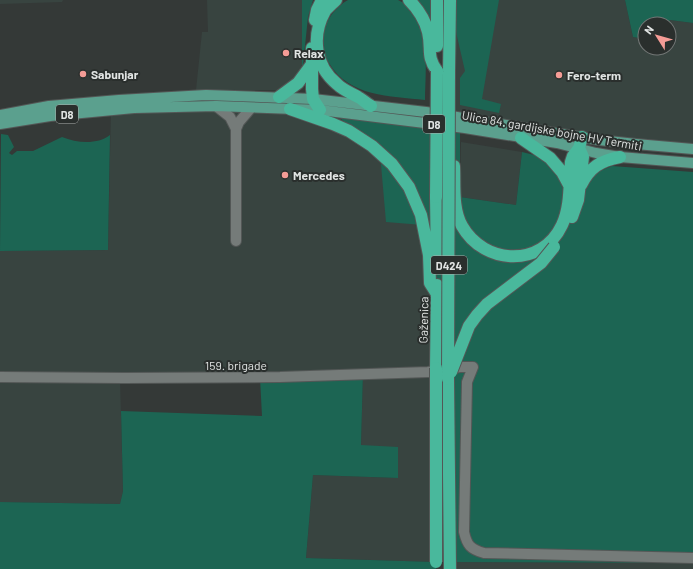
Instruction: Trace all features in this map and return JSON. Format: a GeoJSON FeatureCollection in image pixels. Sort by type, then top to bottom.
{"type":"FeatureCollection","features":[{"type":"Feature","properties":{"kind":"highway"},"geometry":{"type":"LineString","coordinates":[[320,110],[313,98],[312,64],[314,24],[317,10],[322,0]]}},
{"type":"Feature","properties":{"kind":"highway"},"geometry":{"type":"LineString","coordinates":[[336,0],[326,10],[320,23],[317,52],[320,63],[326,73],[337,85],[359,97],[370,106]]}},
{"type":"Feature","properties":{"kind":"highway"},"geometry":{"type":"LineString","coordinates":[[409,0],[417,9],[429,33],[431,62],[437,71]]}},
{"type":"Feature","properties":{"kind":"highway","name":"D424"},"geometry":{"type":"LineString","coordinates":[[437,0],[437,71]]}},
{"type":"Feature","properties":{"kind":"highway","name":"D424"},"geometry":{"type":"LineString","coordinates":[[450,0],[448,379],[450,569]]}},
{"type":"Feature","properties":{"kind":"highway"},"geometry":{"type":"LineString","coordinates":[[280,97],[298,83],[312,64]]}},
{"type":"Feature","properties":{"kind":"highway","name":"Gaženica"},"geometry":{"type":"LineString","coordinates":[[436,569],[437,71]]}},
{"type":"Feature","properties":{"kind":"highway"},"geometry":{"type":"LineString","coordinates":[[290,109],[349,131],[380,152],[400,174],[409,187],[421,215],[429,255],[430,283],[437,294]]}},
{"type":"Feature","properties":{"kind":"highway"},"geometry":{"type":"LineString","coordinates":[[521,138],[550,158],[574,186]]}},
{"type":"Feature","properties":{"kind":"highway"},"geometry":{"type":"LineString","coordinates":[[448,379],[469,326],[477,315],[488,304],[541,263],[552,245],[566,230],[574,211],[574,186],[571,162],[581,142]]}},
{"type":"Feature","properties":{"kind":"highway"},"geometry":{"type":"LineString","coordinates":[[449,152],[454,161],[455,204],[458,216],[461,224],[472,240],[495,254],[508,256],[522,256],[552,245]]}},
{"type":"Feature","properties":{"kind":"highway"},"geometry":{"type":"LineString","coordinates":[[574,186],[603,161],[620,157]]}},
{"type":"Feature","properties":{"kind":"main road","name":"Ulica 84. gardijske bojne HV Termiti"},"geometry":{"type":"LineString","coordinates":[[0,115],[49,106],[119,100],[206,96],[313,98],[426,112],[581,142],[596,153],[620,157],[693,163]]}},
{"type":"Feature","properties":{"kind":"main road","name":"Ulica 84. gardijske bojne HV Termiti"},"geometry":{"type":"LineString","coordinates":[[0,124],[50,116],[134,108],[216,106],[320,110],[465,128],[557,143],[581,142],[636,144],[693,149]]}},
{"type":"Feature","properties":{"kind":"street"},"geometry":{"type":"LineString","coordinates":[[216,106],[230,117],[236,129]]}},
{"type":"Feature","properties":{"kind":"street"},"geometry":{"type":"LineString","coordinates":[[236,241],[236,129],[239,122],[251,108]]}},
{"type":"Feature","properties":{"kind":"street","name":"159. brigade"},"geometry":{"type":"LineString","coordinates":[[0,377],[267,378],[428,372],[460,367],[472,367],[467,382],[464,532],[466,542],[474,550],[484,553],[693,558]]}},
{"type":"Feature","properties":{"kind":"shaded area"},"geometry":{"type":"Polygon","coordinates":[[[0,0],[63,0],[62,2],[0,4],[0,0]]]}},
{"type":"Feature","properties":{"kind":"shaded area"},"geometry":{"type":"Polygon","coordinates":[[[207,0],[302,0],[302,65],[298,83],[279,90],[196,90],[202,32],[208,32],[207,0]]]}},
{"type":"Feature","properties":{"kind":"shaded area"},"geometry":{"type":"Polygon","coordinates":[[[444,0],[625,0],[633,37],[637,38],[637,56],[677,56],[677,21],[693,23],[693,155],[622,149],[497,128],[443,121],[444,0]]]}},
{"type":"Feature","properties":{"kind":"shaded area"},"geometry":{"type":"Polygon","coordinates":[[[134,108],[334,112],[363,140],[372,146],[423,225],[436,228],[436,562],[306,558],[313,475],[398,478],[361,445],[363,374],[120,379],[123,491],[120,504],[0,502],[0,251],[108,250],[111,110],[134,108]]]}},
{"type":"Feature","properties":{"kind":"shaded area"},"geometry":{"type":"Polygon","coordinates":[[[461,142],[522,152],[516,205],[460,197],[461,142]]]}},
{"type":"Feature","properties":{"kind":"shaded area"},"geometry":{"type":"Polygon","coordinates":[[[450,562],[693,563],[693,569],[450,569],[450,562]]]}},
{"type":"Feature","properties":{"kind":"green space"},"geometry":{"type":"Polygon","coordinates":[[[302,0],[313,0],[308,17],[303,65],[302,65],[302,0]]]}},
{"type":"Feature","properties":{"kind":"green space"},"geometry":{"type":"Polygon","coordinates":[[[348,0],[398,0],[409,7],[417,18],[422,30],[425,44],[425,100],[371,93],[348,83],[337,74],[324,55],[324,34],[330,17],[338,7],[348,0]]]}},
{"type":"Feature","properties":{"kind":"green space"},"geometry":{"type":"Polygon","coordinates":[[[416,0],[431,0],[430,18],[416,0]]]}},
{"type":"Feature","properties":{"kind":"green space"},"geometry":{"type":"Polygon","coordinates":[[[456,0],[499,0],[482,99],[501,104],[499,113],[460,105],[460,78],[465,71],[456,32],[456,0]]]}},
{"type":"Feature","properties":{"kind":"green space"},"geometry":{"type":"Polygon","coordinates":[[[625,0],[693,0],[693,23],[677,21],[677,16],[637,16],[637,38],[633,37],[625,0]]]}},
{"type":"Feature","properties":{"kind":"green space"},"geometry":{"type":"Polygon","coordinates":[[[338,107],[460,123],[460,197],[516,205],[522,152],[599,171],[612,166],[693,172],[693,563],[437,562],[436,569],[0,569],[0,502],[120,504],[123,491],[121,411],[262,416],[260,378],[363,374],[361,445],[398,447],[398,478],[313,475],[306,558],[436,562],[436,228],[423,225],[386,222],[380,153],[363,140],[334,112],[338,107]]]}},
{"type":"Feature","properties":{"kind":"green space"},"geometry":{"type":"Polygon","coordinates":[[[1,134],[8,135],[14,147],[9,153],[12,155],[17,151],[33,151],[62,137],[80,142],[93,142],[110,135],[108,250],[0,251],[1,134]]]}},
{"type":"Feature","properties":{"kind":"place","name":"Relax"},"geometry":{"type":"Point","coordinates":[286,53]}},
{"type":"Feature","properties":{"kind":"place","name":"Sabunjar"},"geometry":{"type":"Point","coordinates":[83,74]}},
{"type":"Feature","properties":{"kind":"place","name":"Fero-term"},"geometry":{"type":"Point","coordinates":[559,75]}},
{"type":"Feature","properties":{"kind":"place","name":"Mercedes"},"geometry":{"type":"Point","coordinates":[285,175]}}]}
